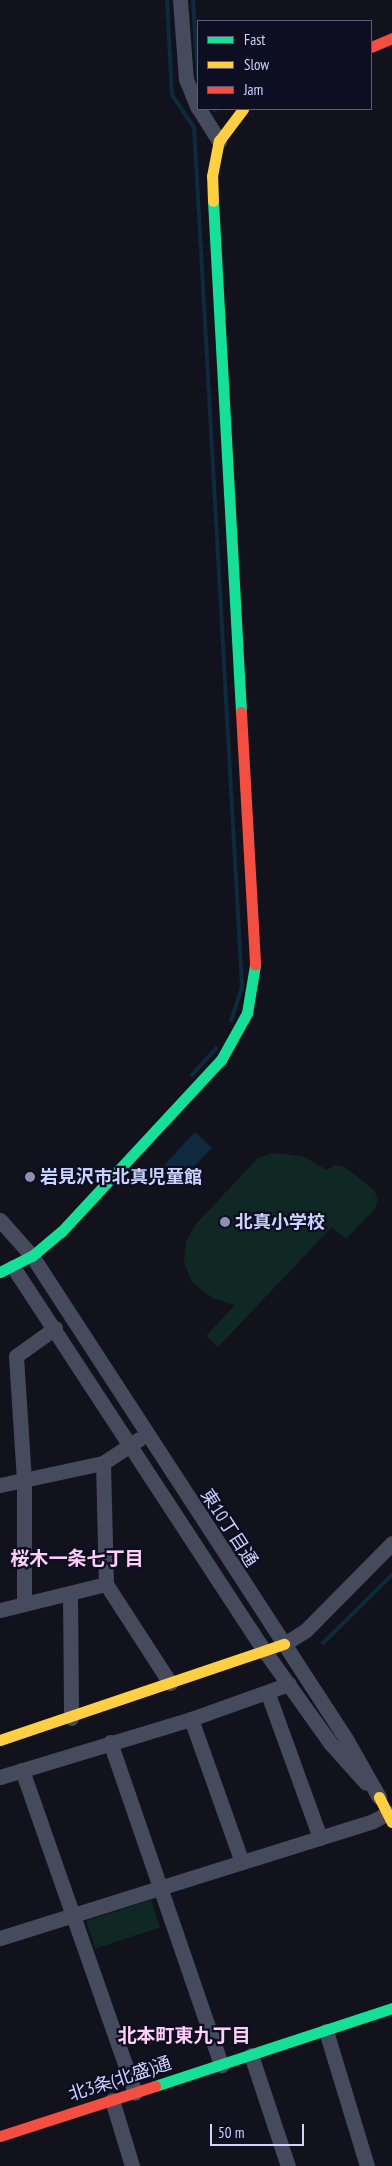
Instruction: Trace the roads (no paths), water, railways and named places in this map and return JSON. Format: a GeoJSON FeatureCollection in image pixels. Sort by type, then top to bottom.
{"type":"FeatureCollection","features":[{"type":"Feature","properties":{"kind":"street"},"geometry":{"type":"LineString","coordinates":[[180,0],[186,79],[197,106]]}},
{"type":"Feature","properties":{"kind":"street"},"geometry":{"type":"LineString","coordinates":[[372,47],[392,38]]}},
{"type":"Feature","properties":{"kind":"street"},"geometry":{"type":"LineString","coordinates":[[199,110],[219,141]]}},
{"type":"Feature","properties":{"kind":"street"},"geometry":{"type":"LineString","coordinates":[[242,110],[219,141],[212,176],[255,965],[253,990],[247,1013],[221,1060],[95,1197],[32,1256],[6,1269],[55,1328],[266,1653],[331,1744],[379,1797]]}},
{"type":"Feature","properties":{"kind":"street","name":"東10丁目通"},"geometry":{"type":"LineString","coordinates":[[0,1220],[32,1256],[146,1435],[362,1764],[390,1817]]}},
{"type":"Feature","properties":{"kind":"street"},"geometry":{"type":"LineString","coordinates":[[24,1604],[24,1480],[16,1356],[55,1328]]}},
{"type":"Feature","properties":{"kind":"street"},"geometry":{"type":"LineString","coordinates":[[0,1485],[103,1464],[146,1435]]}},
{"type":"Feature","properties":{"kind":"street"},"geometry":{"type":"LineString","coordinates":[[103,1464],[106,1584],[170,1683]]}},
{"type":"Feature","properties":{"kind":"street"},"geometry":{"type":"LineString","coordinates":[[0,1740],[266,1653],[284,1644],[306,1630],[392,1543]]}},
{"type":"Feature","properties":{"kind":"street"},"geometry":{"type":"LineString","coordinates":[[0,1610],[106,1584]]}},
{"type":"Feature","properties":{"kind":"street"},"geometry":{"type":"LineString","coordinates":[[70,1594],[71,1718]]}},
{"type":"Feature","properties":{"kind":"street"},"geometry":{"type":"LineString","coordinates":[[0,1777],[110,1742],[191,1719],[268,1694],[289,1684]]}},
{"type":"Feature","properties":{"kind":"street"},"geometry":{"type":"LineString","coordinates":[[268,1694],[320,1838]]}},
{"type":"Feature","properties":{"kind":"street"},"geometry":{"type":"LineString","coordinates":[[191,1719],[242,1862]]}},
{"type":"Feature","properties":{"kind":"street"},"geometry":{"type":"LineString","coordinates":[[110,1742],[221,2065]]}},
{"type":"Feature","properties":{"kind":"street"},"geometry":{"type":"LineString","coordinates":[[22,1770],[135,2092]]}},
{"type":"Feature","properties":{"kind":"street"},"geometry":{"type":"LineString","coordinates":[[0,1938],[390,1817]]}},
{"type":"Feature","properties":{"kind":"street","name":"北3条(北盛)通"},"geometry":{"type":"LineString","coordinates":[[0,2136],[392,2008]]}},
{"type":"Feature","properties":{"kind":"street"},"geometry":{"type":"LineString","coordinates":[[326,2031],[367,2166]]}},
{"type":"Feature","properties":{"kind":"street"},"geometry":{"type":"LineString","coordinates":[[251,2055],[288,2166]]}},
{"type":"Feature","properties":{"kind":"street"},"geometry":{"type":"LineString","coordinates":[[112,2100],[132,2166]]}},
{"type":"Feature","properties":{"kind":"water"},"geometry":{"type":"Polygon","coordinates":[[[195,1132],[212,1148],[177,1185],[160,1169],[195,1132]]]}},
{"type":"Feature","properties":{"kind":"waterway"},"geometry":{"type":"LineString","coordinates":[[167,0],[172,95],[194,128],[242,987],[231,1020]]}},
{"type":"Feature","properties":{"kind":"waterway"},"geometry":{"type":"LineString","coordinates":[[193,0],[197,62]]}},
{"type":"Feature","properties":{"kind":"waterway"},"geometry":{"type":"LineString","coordinates":[[192,1075],[216,1048]]}},
{"type":"Feature","properties":{"kind":"waterway"},"geometry":{"type":"LineString","coordinates":[[323,1643],[392,1575]]}},
{"type":"Feature","properties":{"kind":"place","name":"岩見沢市北真児童館"},"geometry":{"type":"Point","coordinates":[30,1177]}},
{"type":"Feature","properties":{"kind":"place","name":"北真小学校"},"geometry":{"type":"Point","coordinates":[225,1222]}},
{"type":"Feature","properties":{"kind":"district","name":"桜木一条七丁目"},"geometry":{"type":"Point","coordinates":[77,1559]}},
{"type":"Feature","properties":{"kind":"district","name":"北本町東九丁目"},"geometry":{"type":"Point","coordinates":[184,2036]}}]}
